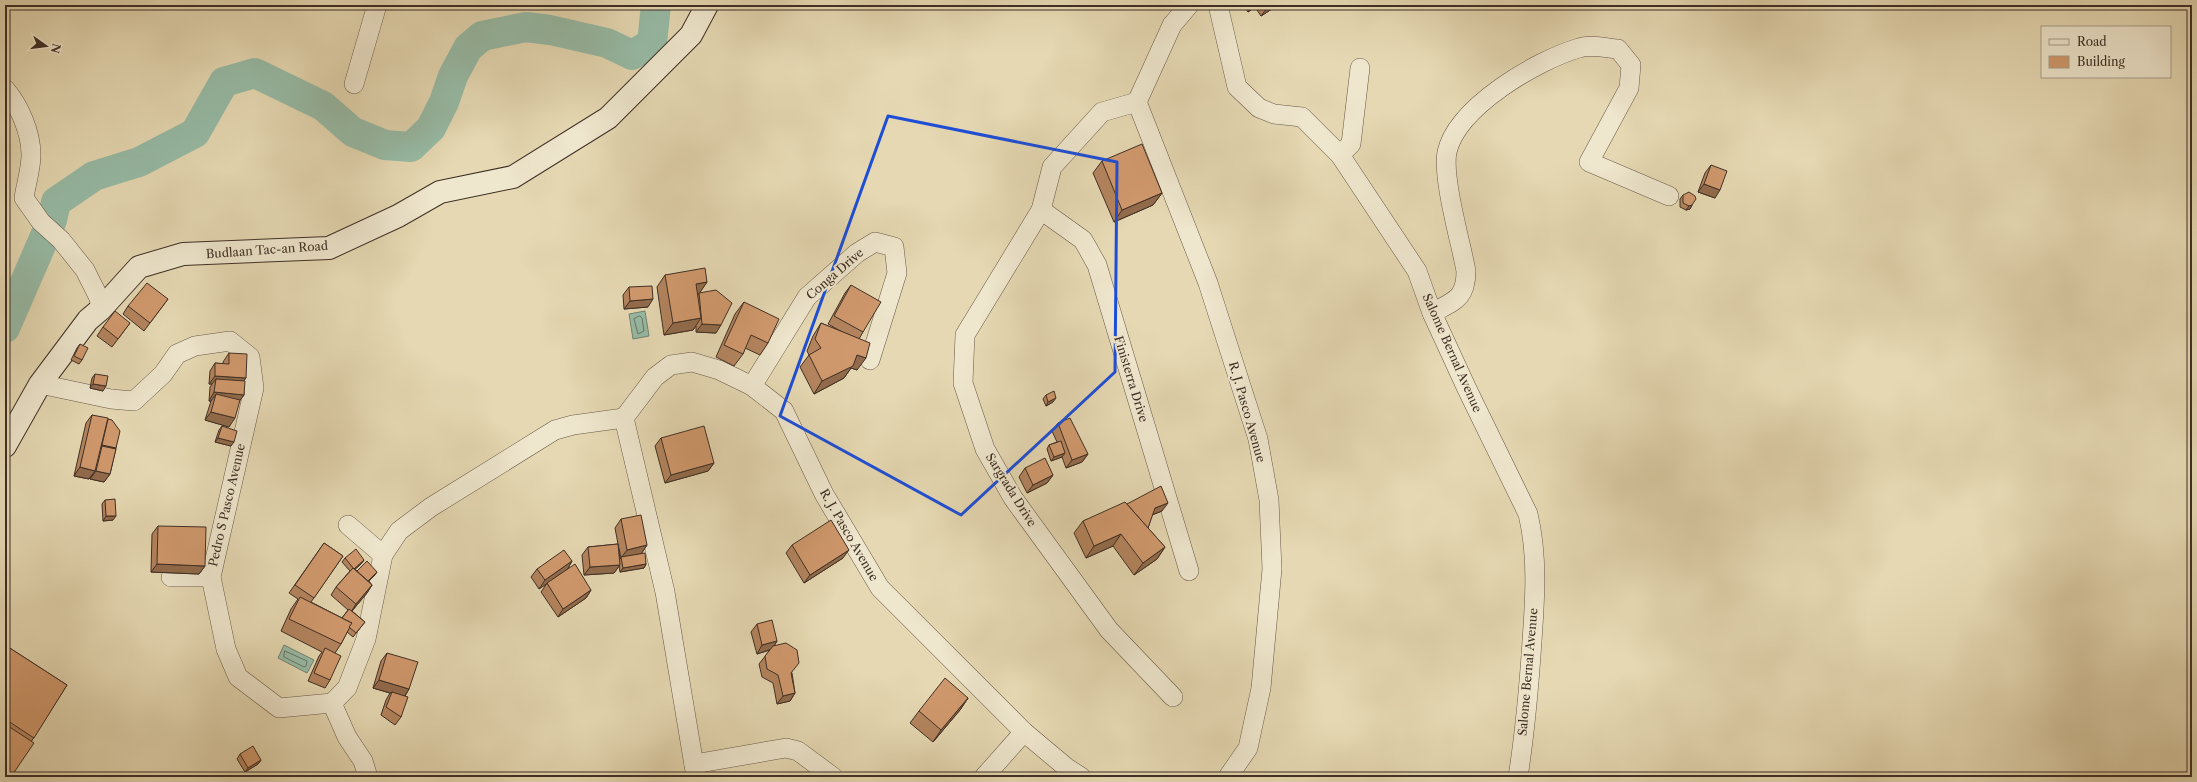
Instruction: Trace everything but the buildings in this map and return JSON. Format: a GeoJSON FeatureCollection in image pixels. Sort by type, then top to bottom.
{"type":"FeatureCollection","features":[{"type":"Feature","properties":{"kind":"street"},"geometry":{"type":"LineString","coordinates":[[354,84],[376,5]]}},
{"type":"Feature","properties":{"kind":"street","name":"Budlaan Tac-an Road"},"geometry":{"type":"LineString","coordinates":[[5,446],[40,384],[88,320],[101,309],[140,267],[183,254],[329,248],[398,216],[440,192],[513,177],[608,118],[691,35],[707,5]]}},
{"type":"Feature","properties":{"kind":"street"},"geometry":{"type":"LineString","coordinates":[[1137,102],[1172,25],[1189,5]]}},
{"type":"Feature","properties":{"kind":"street","name":"Salome Bernal Avenue"},"geometry":{"type":"LineString","coordinates":[[1218,5],[1237,88],[1259,108],[1274,114],[1302,117],[1340,155],[1417,271],[1432,313],[1528,514],[1532,534],[1535,565],[1528,700],[1518,777]]}},
{"type":"Feature","properties":{"kind":"street"},"geometry":{"type":"LineString","coordinates":[[1432,313],[1460,298],[1466,283],[1466,271],[1446,174],[1447,152],[1455,132],[1477,108],[1508,82],[1552,58],[1580,47],[1618,48],[1631,64],[1629,88],[1589,162],[1669,196]]}},
{"type":"Feature","properties":{"kind":"street"},"geometry":{"type":"LineString","coordinates":[[1340,155],[1351,144],[1360,68]]}},
{"type":"Feature","properties":{"kind":"street"},"geometry":{"type":"LineString","coordinates":[[5,89],[15,100],[24,120],[31,154],[24,198],[41,222],[61,240],[85,270],[99,298],[101,309]]}},
{"type":"Feature","properties":{"kind":"street","name":"Sargrada Drive"},"geometry":{"type":"LineString","coordinates":[[1137,102],[1102,112],[1052,167],[1041,210],[965,335],[963,383],[985,449],[1013,498],[1109,630],[1173,697]]}},
{"type":"Feature","properties":{"kind":"street","name":"R. J. Pasco Avenue"},"geometry":{"type":"LineString","coordinates":[[1137,102],[1208,283],[1258,439],[1269,500],[1272,569],[1261,688],[1248,748],[1228,777]]}},
{"type":"Feature","properties":{"kind":"street","name":"Finisterra Drive"},"geometry":{"type":"LineString","coordinates":[[1041,210],[1083,240],[1096,265],[1189,571]]}},
{"type":"Feature","properties":{"kind":"street","name":"Conga Drive"},"geometry":{"type":"LineString","coordinates":[[752,386],[807,297],[857,253],[875,242],[894,247],[898,273],[870,360]]}},
{"type":"Feature","properties":{"kind":"street","name":"Pedro S Pasco Avenue"},"geometry":{"type":"LineString","coordinates":[[40,384],[111,399],[134,401],[163,374],[177,354],[195,346],[230,341],[250,357],[254,388],[211,577],[226,649],[238,677],[279,708],[332,703]]}},
{"type":"Feature","properties":{"kind":"street","name":"R. J. Pasco Avenue"},"geometry":{"type":"LineString","coordinates":[[624,418],[655,377],[672,365],[692,362],[719,370],[752,386],[784,411],[824,494],[880,588],[1024,732],[1073,774]]}},
{"type":"Feature","properties":{"kind":"street"},"geometry":{"type":"LineString","coordinates":[[368,777],[363,761],[347,737],[332,703],[347,688],[366,639],[383,555],[399,531],[431,507],[555,430],[573,425],[624,418],[665,592],[695,770],[786,748],[798,751],[833,777]]}},
{"type":"Feature","properties":{"kind":"street"},"geometry":{"type":"LineString","coordinates":[[348,524],[383,555]]}},
{"type":"Feature","properties":{"kind":"street"},"geometry":{"type":"LineString","coordinates":[[172,577],[211,577]]}},
{"type":"Feature","properties":{"kind":"street"},"geometry":{"type":"LineString","coordinates":[[984,777],[1024,732]]}},
{"type":"Feature","properties":{"kind":"highlighted area"},"geometry":{"type":"Polygon","coordinates":[[[888,116],[1117,162],[1115,372],[961,515],[780,416],[888,116]]]}},
{"type":"Feature","properties":{"kind":"water"},"geometry":{"type":"Polygon","coordinates":[[[645,311],[649,336],[633,339],[629,314],[645,311]]]}},
{"type":"Feature","properties":{"kind":"water"},"geometry":{"type":"Polygon","coordinates":[[[284,645],[314,660],[307,673],[278,658],[284,645]]]}},
{"type":"Feature","properties":{"kind":"waterway"},"geometry":{"type":"LineString","coordinates":[[5,328],[52,220],[56,202],[94,176],[139,162],[195,133],[224,82],[255,73],[323,106],[353,132],[385,145],[411,147],[431,128],[444,102],[453,76],[468,48],[482,36],[526,27],[550,30],[607,43],[632,55],[652,43],[656,5]]}}]}
